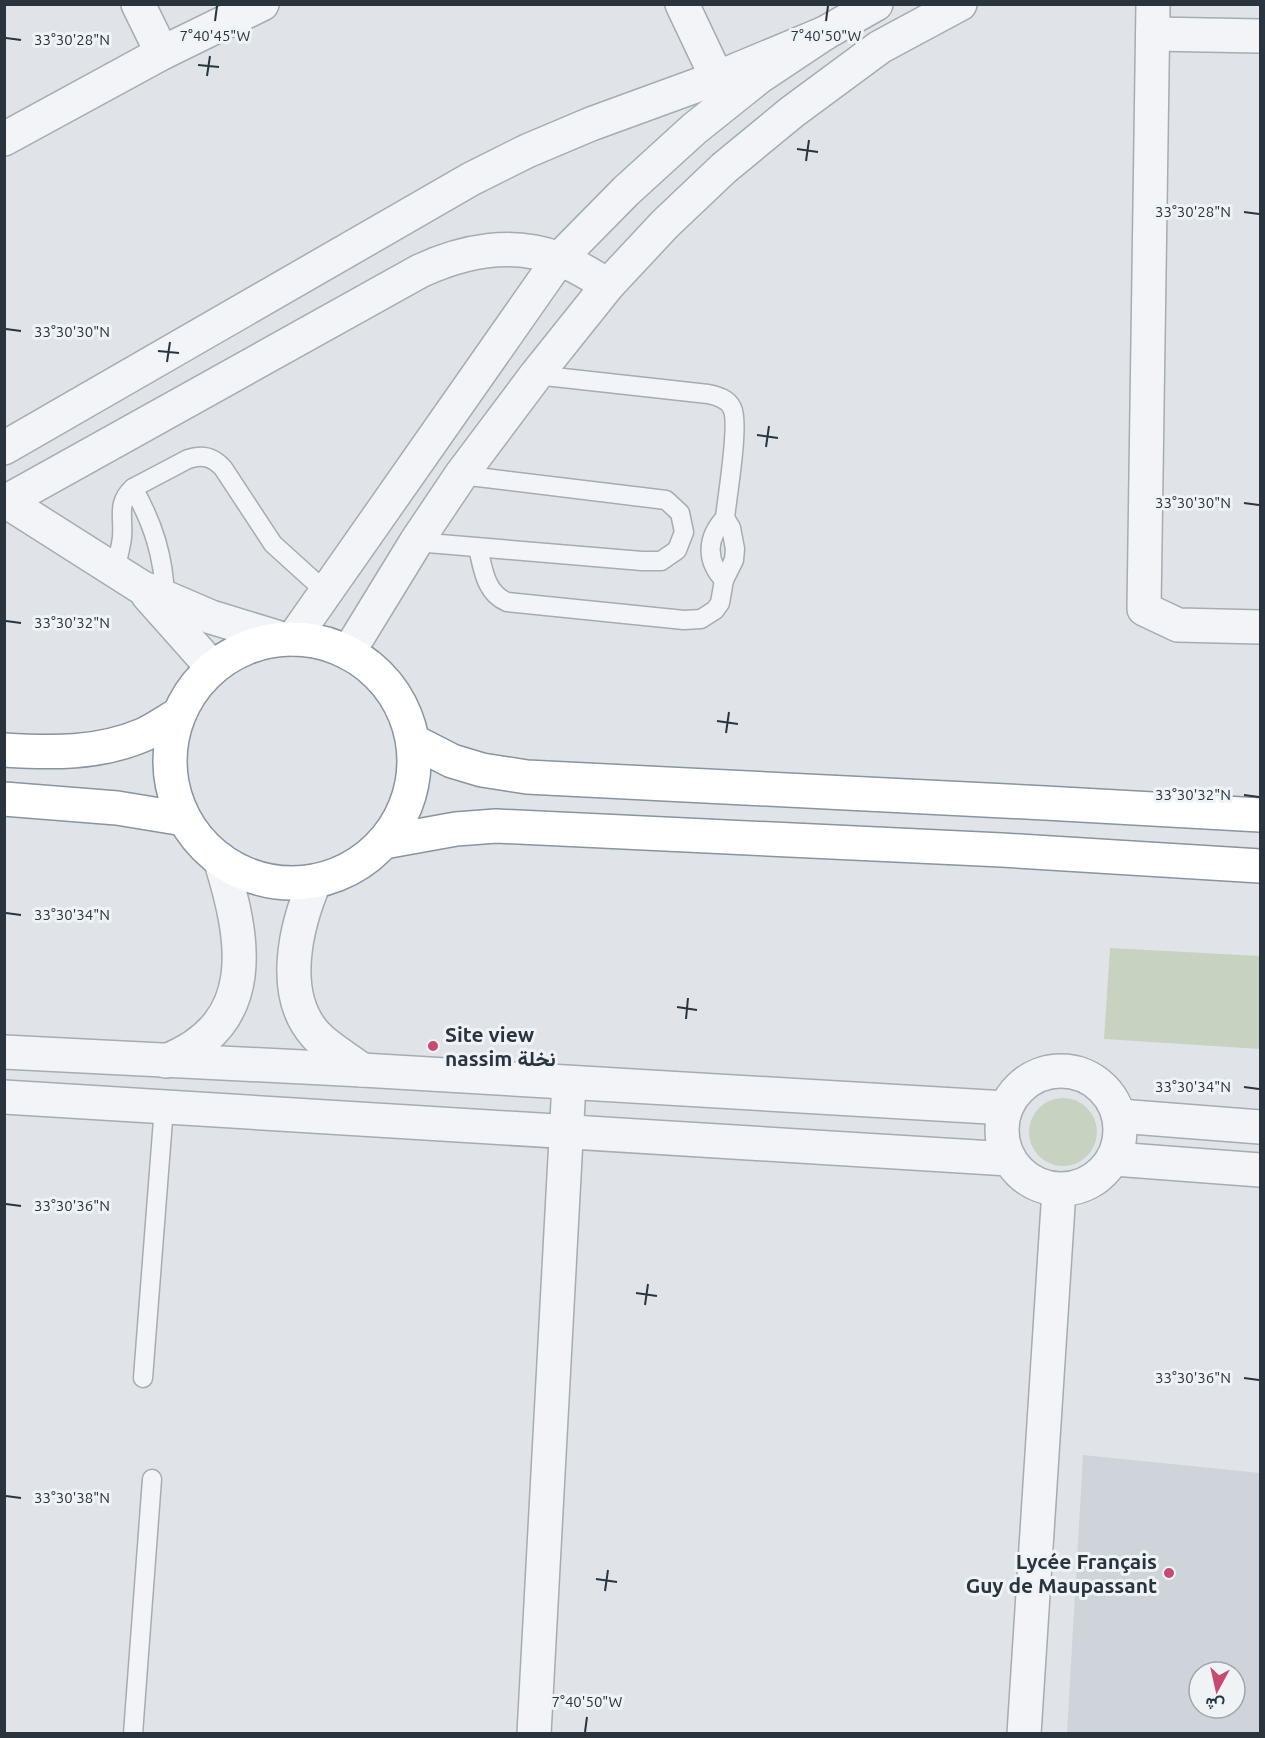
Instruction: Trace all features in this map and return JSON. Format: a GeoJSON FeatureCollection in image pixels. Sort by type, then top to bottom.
{"type":"FeatureCollection","features":[{"type":"Feature","properties":{"kind":"highway"},"geometry":{"type":"LineString","coordinates":[[288,639],[312,641],[348,653],[364,662],[391,689],[401,705],[413,741],[414,771],[411,790],[396,826],[384,842],[364,860],[333,876],[315,881],[288,883],[270,881],[235,869],[206,847],[184,819],[173,788],[170,771],[172,738],[179,714],[200,681],[213,668],[234,654],[250,647],[288,639]]}},
{"type":"Feature","properties":{"kind":"highway"},"geometry":{"type":"LineString","coordinates":[[4,750],[75,752],[111,746],[144,734],[179,714]]}},
{"type":"Feature","properties":{"kind":"highway"},"geometry":{"type":"LineString","coordinates":[[413,741],[452,761],[482,770],[528,777],[1260,815]]}},
{"type":"Feature","properties":{"kind":"highway"},"geometry":{"type":"LineString","coordinates":[[4,799],[106,807],[184,819]]}},
{"type":"Feature","properties":{"kind":"highway"},"geometry":{"type":"LineString","coordinates":[[384,842],[456,829],[496,826],[1002,850],[1260,866]]}},
{"type":"Feature","properties":{"kind":"street"},"geometry":{"type":"LineString","coordinates":[[138,4],[162,53]]}},
{"type":"Feature","properties":{"kind":"street"},"geometry":{"type":"LineString","coordinates":[[4,139],[162,53],[262,4]]}},
{"type":"Feature","properties":{"kind":"street"},"geometry":{"type":"LineString","coordinates":[[682,4],[717,78]]}},
{"type":"Feature","properties":{"kind":"street"},"geometry":{"type":"LineString","coordinates":[[348,653],[416,542],[461,476],[536,375],[608,285],[665,224],[724,168],[792,112],[880,47],[960,4]]}},
{"type":"Feature","properties":{"kind":"street"},"geometry":{"type":"LineString","coordinates":[[608,285],[559,259],[531,253],[503,250],[474,252],[446,259],[420,271],[6,501],[140,585],[211,617],[288,639],[326,592],[559,259],[626,191],[694,129],[759,77],[825,33],[867,9],[880,47]]}},
{"type":"Feature","properties":{"kind":"street"},"geometry":{"type":"LineString","coordinates":[[1260,36],[1153,19],[1144,609],[1178,626],[1260,627]]}},
{"type":"Feature","properties":{"kind":"street"},"geometry":{"type":"LineString","coordinates":[[4,448],[471,179],[527,151],[591,124],[717,78],[825,33]]}},
{"type":"Feature","properties":{"kind":"street"},"geometry":{"type":"LineString","coordinates":[[140,585],[213,668]]}},
{"type":"Feature","properties":{"kind":"street"},"geometry":{"type":"LineString","coordinates":[[166,1061],[199,1044],[213,1031],[225,1016],[238,981],[239,962],[235,918],[220,859]]}},
{"type":"Feature","properties":{"kind":"street"},"geometry":{"type":"LineString","coordinates":[[315,881],[303,907],[298,933],[294,962],[298,1004],[315,1035],[362,1070]]}},
{"type":"Feature","properties":{"kind":"street"},"geometry":{"type":"LineString","coordinates":[[4,1052],[362,1070],[1006,1108]]}},
{"type":"Feature","properties":{"kind":"street"},"geometry":{"type":"LineString","coordinates":[[1066,1071],[1084,1075],[1100,1085],[1112,1099],[1119,1116],[1120,1138],[1114,1159],[1104,1172],[1091,1182],[1075,1188],[1059,1190],[1041,1186],[1026,1178],[1009,1159],[1004,1148],[1002,1128],[1006,1108],[1015,1092],[1030,1080],[1047,1073],[1066,1071]]}},
{"type":"Feature","properties":{"kind":"street"},"geometry":{"type":"LineString","coordinates":[[534,1734],[569,1083]]}},
{"type":"Feature","properties":{"kind":"street"},"geometry":{"type":"LineString","coordinates":[[4,1097],[1009,1159]]}},
{"type":"Feature","properties":{"kind":"street"},"geometry":{"type":"LineString","coordinates":[[1119,1116],[1260,1127]]}},
{"type":"Feature","properties":{"kind":"street"},"geometry":{"type":"LineString","coordinates":[[1114,1159],[1260,1170]]}},
{"type":"Feature","properties":{"kind":"street"},"geometry":{"type":"LineString","coordinates":[[1024,1734],[1059,1190]]}},
{"type":"Feature","properties":{"kind":"lane"},"geometry":{"type":"LineString","coordinates":[[478,548],[489,588],[507,602],[692,620],[700,619],[715,610],[720,603],[724,579],[734,560],[735,549],[731,528],[725,518],[735,424],[732,407],[726,401],[708,394],[536,375]]}},
{"type":"Feature","properties":{"kind":"lane"},"geometry":{"type":"LineString","coordinates":[[133,488],[154,529],[164,574],[140,585],[122,539],[123,500],[133,488],[198,456],[217,461],[273,544],[326,592]]}},
{"type":"Feature","properties":{"kind":"lane"},"geometry":{"type":"LineString","coordinates":[[416,542],[661,561],[677,550],[684,532],[680,513],[666,500],[461,476]]}},
{"type":"Feature","properties":{"kind":"lane"},"geometry":{"type":"LineString","coordinates":[[724,579],[716,571],[711,560],[710,549],[711,537],[725,518]]}},
{"type":"Feature","properties":{"kind":"lane"},"geometry":{"type":"LineString","coordinates":[[143,1378],[164,1107]]}},
{"type":"Feature","properties":{"kind":"lane"},"geometry":{"type":"LineString","coordinates":[[133,1734],[152,1479]]}},
{"type":"Feature","properties":{"kind":"shaded area","name":"Lycée Français Guy de Maupassant"},"geometry":{"type":"Polygon","coordinates":[[[1083,1455],[1260,1473],[1260,1733],[1067,1733],[1083,1455]]]}},
{"type":"Feature","properties":{"kind":"green space"},"geometry":{"type":"Polygon","coordinates":[[[1110,948],[1260,956],[1260,1049],[1104,1039],[1110,948]]]}},
{"type":"Feature","properties":{"kind":"green space"},"geometry":{"type":"Polygon","coordinates":[[[1063,1098],[1076,1101],[1087,1108],[1094,1119],[1097,1132],[1094,1145],[1087,1156],[1076,1163],[1063,1166],[1050,1163],[1039,1156],[1032,1145],[1029,1132],[1032,1119],[1039,1108],[1050,1101],[1063,1098]]]}},
{"type":"Feature","properties":{"kind":"place","name":"Site view nassim نخلة"},"geometry":{"type":"Point","coordinates":[433,1046]}},
{"type":"Feature","properties":{"kind":"place","name":"Lycée Français Guy de Maupassant"},"geometry":{"type":"Point","coordinates":[1169,1573]}}]}
